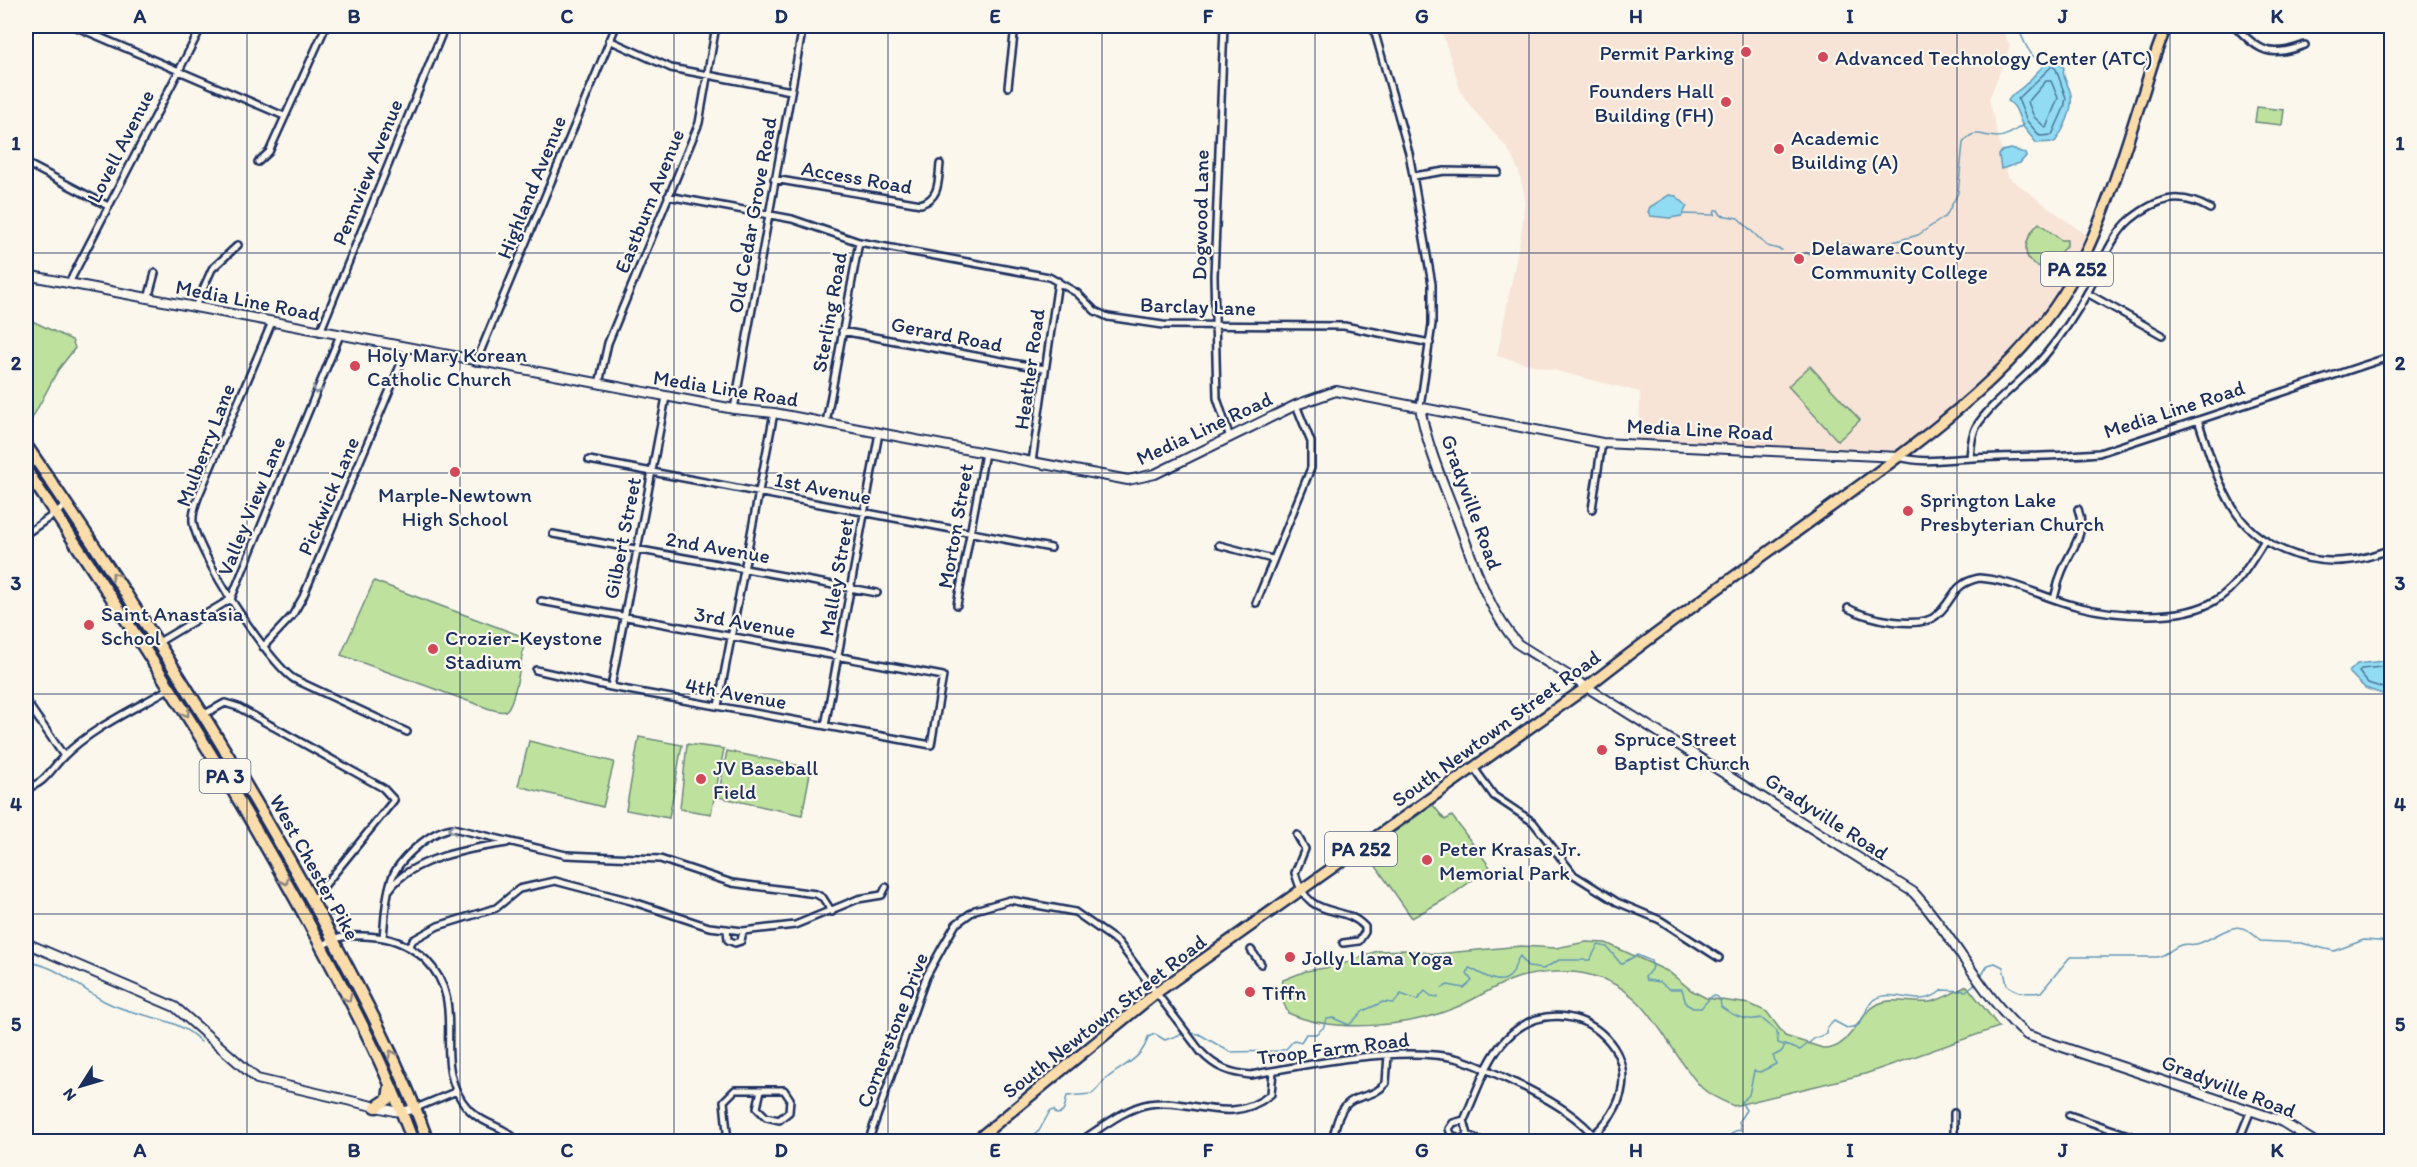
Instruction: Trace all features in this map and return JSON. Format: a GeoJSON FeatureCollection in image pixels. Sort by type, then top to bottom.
{"type":"FeatureCollection","features":[{"type":"Feature","properties":{"kind":"highway","name":"West Chester Pike"},"geometry":{"type":"LineString","coordinates":[[26,445],[159,642],[273,829],[385,1037],[428,1142]]}},
{"type":"Feature","properties":{"kind":"highway","name":"West Chester Pike"},"geometry":{"type":"LineString","coordinates":[[26,470],[144,646],[261,836],[369,1038],[413,1142]]}},
{"type":"Feature","properties":{"kind":"highway"},"geometry":{"type":"LineString","coordinates":[[376,1107],[388,1099],[390,1084]]}},
{"type":"Feature","properties":{"kind":"main road","name":"PA 252"},"geometry":{"type":"LineString","coordinates":[[1899,457],[1958,410],[2002,369],[2049,314],[2073,278],[2115,181],[2167,26]]}},
{"type":"Feature","properties":{"kind":"main road","name":"Media Line Road"},"geometry":{"type":"LineString","coordinates":[[26,275],[599,385],[734,409],[774,413],[1136,480],[1155,474],[1231,439],[1296,405],[1335,391],[1602,443],[1899,457]]}},
{"type":"Feature","properties":{"kind":"main road","name":"Gradyville Road"},"geometry":{"type":"LineString","coordinates":[[1420,407],[1437,467],[1489,601],[1501,625],[1518,644],[1913,892],[2008,1017],[2027,1035],[2279,1120],[2315,1142]]}},
{"type":"Feature","properties":{"kind":"main road","name":"South Newtown Street Road"},"geometry":{"type":"LineString","coordinates":[[974,1142],[1156,993],[1303,891],[1587,687],[1635,649],[1899,457]]}},
{"type":"Feature","properties":{"kind":"main road"},"geometry":{"type":"LineString","coordinates":[[26,943],[175,1007],[257,1079],[402,1112],[416,1108]]}},
{"type":"Feature","properties":{"kind":"street"},"geometry":{"type":"LineString","coordinates":[[74,26],[284,116]]}},
{"type":"Feature","properties":{"kind":"street","name":"Lovell Avenue"},"geometry":{"type":"LineString","coordinates":[[69,283],[202,26]]}},
{"type":"Feature","properties":{"kind":"street"},"geometry":{"type":"LineString","coordinates":[[258,162],[269,152],[326,26]]}},
{"type":"Feature","properties":{"kind":"street","name":"Pennview Avenue"},"geometry":{"type":"LineString","coordinates":[[320,332],[445,26]]}},
{"type":"Feature","properties":{"kind":"street","name":"Highland Avenue"},"geometry":{"type":"LineString","coordinates":[[476,362],[616,26]]}},
{"type":"Feature","properties":{"kind":"street","name":"Eastburn Avenue"},"geometry":{"type":"LineString","coordinates":[[599,385],[609,340],[699,123],[716,26]]}},
{"type":"Feature","properties":{"kind":"street","name":"Old Cedar Grove Road"},"geometry":{"type":"LineString","coordinates":[[734,409],[803,26]]}},
{"type":"Feature","properties":{"kind":"street"},"geometry":{"type":"LineString","coordinates":[[1008,87],[1015,26]]}},
{"type":"Feature","properties":{"kind":"street","name":"Dogwood Lane"},"geometry":{"type":"LineString","coordinates":[[1224,26],[1215,226],[1215,325],[1217,398],[1231,439]]}},
{"type":"Feature","properties":{"kind":"street","name":"Gradyville Road"},"geometry":{"type":"LineString","coordinates":[[1373,26],[1414,176],[1432,285],[1430,343],[1420,407]]}},
{"type":"Feature","properties":{"kind":"street"},"geometry":{"type":"LineString","coordinates":[[2238,26],[2257,47],[2272,54],[2305,45]]}},
{"type":"Feature","properties":{"kind":"street"},"geometry":{"type":"LineString","coordinates":[[609,40],[671,68],[791,91]]}},
{"type":"Feature","properties":{"kind":"street"},"geometry":{"type":"LineString","coordinates":[[26,163],[108,206]]}},
{"type":"Feature","properties":{"kind":"street","name":"Access Road"},"geometry":{"type":"LineString","coordinates":[[774,179],[921,204],[929,201],[936,192],[940,164]]}},
{"type":"Feature","properties":{"kind":"street"},"geometry":{"type":"LineString","coordinates":[[1414,176],[1445,171],[1498,172]]}},
{"type":"Feature","properties":{"kind":"street","name":"Barclay Lane"},"geometry":{"type":"LineString","coordinates":[[668,196],[804,222],[859,242],[1039,275],[1058,281],[1077,293],[1102,316],[1163,325],[1344,326],[1430,343]]}},
{"type":"Feature","properties":{"kind":"street"},"geometry":{"type":"LineString","coordinates":[[1970,458],[1975,428],[2046,355],[2087,293],[2119,232],[2132,219],[2156,203],[2175,198],[2189,198],[2210,209]]}},
{"type":"Feature","properties":{"kind":"street","name":"Sterling Road"},"geometry":{"type":"LineString","coordinates":[[826,423],[859,242]]}},
{"type":"Feature","properties":{"kind":"street"},"geometry":{"type":"LineString","coordinates":[[195,307],[212,269],[238,245]]}},
{"type":"Feature","properties":{"kind":"street"},"geometry":{"type":"LineString","coordinates":[[148,299],[155,273]]}},
{"type":"Feature","properties":{"kind":"street","name":"Heather Road"},"geometry":{"type":"LineString","coordinates":[[1032,462],[1058,281]]}},
{"type":"Feature","properties":{"kind":"street"},"geometry":{"type":"LineString","coordinates":[[2087,293],[2162,335]]}},
{"type":"Feature","properties":{"kind":"street","name":"Mulberry Lane"},"geometry":{"type":"LineString","coordinates":[[272,322],[195,507],[193,519],[196,533],[231,599],[281,671],[294,680],[407,732]]}},
{"type":"Feature","properties":{"kind":"street","name":"Gerard Road"},"geometry":{"type":"LineString","coordinates":[[842,331],[1045,369]]}},
{"type":"Feature","properties":{"kind":"street","name":"Valley View Lane"},"geometry":{"type":"LineString","coordinates":[[144,646],[159,642],[231,599],[340,335]]}},
{"type":"Feature","properties":{"kind":"street","name":"Pickwick Lane"},"geometry":{"type":"LineString","coordinates":[[263,647],[292,616],[303,597],[407,349]]}},
{"type":"Feature","properties":{"kind":"street","name":"Media Line Road"},"geometry":{"type":"LineString","coordinates":[[1899,457],[1918,462],[1970,458],[2053,458],[2099,453],[2391,356]]}},
{"type":"Feature","properties":{"kind":"street","name":"Gilbert Street"},"geometry":{"type":"LineString","coordinates":[[611,687],[666,397]]}},
{"type":"Feature","properties":{"kind":"street"},"geometry":{"type":"LineString","coordinates":[[1256,603],[1312,462],[1311,442],[1296,405]]}},
{"type":"Feature","properties":{"kind":"street"},"geometry":{"type":"LineString","coordinates":[[718,706],[774,413]]}},
{"type":"Feature","properties":{"kind":"street"},"geometry":{"type":"LineString","coordinates":[[2198,420],[2212,462],[2232,507],[2240,518],[2265,540],[2286,551],[2323,561],[2354,560],[2391,549]]}},
{"type":"Feature","properties":{"kind":"street","name":"Malley Street"},"geometry":{"type":"LineString","coordinates":[[825,726],[879,433]]}},
{"type":"Feature","properties":{"kind":"street"},"geometry":{"type":"LineString","coordinates":[[1592,509],[1602,443]]}},
{"type":"Feature","properties":{"kind":"street","name":"Morton Street"},"geometry":{"type":"LineString","coordinates":[[957,605],[985,453]]}},
{"type":"Feature","properties":{"kind":"street","name":"1st Avenue"},"geometry":{"type":"LineString","coordinates":[[589,460],[1051,548]]}},
{"type":"Feature","properties":{"kind":"street"},"geometry":{"type":"LineString","coordinates":[[26,534],[67,505]]}},
{"type":"Feature","properties":{"kind":"street"},"geometry":{"type":"LineString","coordinates":[[2054,599],[2064,567],[2081,533],[2081,518],[2078,509]]}},
{"type":"Feature","properties":{"kind":"street","name":"2nd Avenue"},"geometry":{"type":"LineString","coordinates":[[553,534],[877,593]]}},
{"type":"Feature","properties":{"kind":"street"},"geometry":{"type":"LineString","coordinates":[[1848,608],[1856,613],[1893,621],[1923,623],[1939,614],[1960,585],[1979,578],[2105,612],[2135,615],[2199,608],[2215,601],[2238,580],[2265,540]]}},
{"type":"Feature","properties":{"kind":"street"},"geometry":{"type":"LineString","coordinates":[[1219,545],[1272,559]]}},
{"type":"Feature","properties":{"kind":"street","name":"3rd Avenue"},"geometry":{"type":"LineString","coordinates":[[541,601],[943,676],[931,745]]}},
{"type":"Feature","properties":{"kind":"street","name":"4th Avenue"},"geometry":{"type":"LineString","coordinates":[[536,670],[611,687],[931,745]]}},
{"type":"Feature","properties":{"kind":"street"},"geometry":{"type":"LineString","coordinates":[[26,788],[43,781],[64,756],[85,739],[170,687]]}},
{"type":"Feature","properties":{"kind":"street"},"geometry":{"type":"LineString","coordinates":[[26,701],[64,756]]}},
{"type":"Feature","properties":{"kind":"street"},"geometry":{"type":"LineString","coordinates":[[203,715],[225,702],[238,707],[383,788],[394,800],[312,901]]}},
{"type":"Feature","properties":{"kind":"street"},"geometry":{"type":"LineString","coordinates":[[1474,768],[1490,791],[1533,822],[1574,875],[1617,902],[1654,917],[1719,958]]}},
{"type":"Feature","properties":{"kind":"street"},"geometry":{"type":"LineString","coordinates":[[383,938],[393,876],[418,845],[442,829],[466,829],[508,842],[589,857],[660,859],[732,882],[816,894],[823,898],[832,912]]}},
{"type":"Feature","properties":{"kind":"street"},"geometry":{"type":"LineString","coordinates":[[1297,835],[1305,849],[1295,873],[1303,891],[1318,908],[1358,920],[1365,927],[1365,932],[1359,941],[1343,943]]}},
{"type":"Feature","properties":{"kind":"street"},"geometry":{"type":"LineString","coordinates":[[389,890],[400,877],[414,868],[468,849],[508,842]]}},
{"type":"Feature","properties":{"kind":"street"},"geometry":{"type":"LineString","coordinates":[[409,947],[413,940],[435,928],[496,908],[519,889],[555,881],[631,901],[709,927],[743,931],[795,925],[832,912],[858,899],[882,895],[886,887]]}},
{"type":"Feature","properties":{"kind":"street","name":"Cornerstone Drive"},"geometry":{"type":"LineString","coordinates":[[868,1142],[926,977],[956,924],[975,910],[1010,900],[1074,912],[1118,942],[1156,993]]}},
{"type":"Feature","properties":{"kind":"street"},"geometry":{"type":"LineString","coordinates":[[727,930],[728,940],[735,943],[741,941],[743,931]]}},
{"type":"Feature","properties":{"kind":"street"},"geometry":{"type":"LineString","coordinates":[[321,946],[332,938],[349,934],[383,938],[409,947],[430,964],[446,993],[449,1008],[450,1070],[457,1091],[463,1103],[478,1119],[518,1142]]}},
{"type":"Feature","properties":{"kind":"street"},"geometry":{"type":"LineString","coordinates":[[1251,950],[1261,964]]}},
{"type":"Feature","properties":{"kind":"street","name":"Troop Farm Road"},"geometry":{"type":"LineString","coordinates":[[1156,993],[1201,1052],[1214,1065],[1233,1074],[1251,1075],[1409,1053],[1440,1056],[1488,1070],[1555,1104],[1599,1142]]}},
{"type":"Feature","properties":{"kind":"street"},"geometry":{"type":"LineString","coordinates":[[1482,1142],[1468,1135],[1464,1120],[1495,1054],[1507,1038],[1521,1026],[1553,1016],[1572,1018],[1604,1033],[1616,1047],[1624,1084],[1620,1101],[1609,1119],[1585,1142]]}},
{"type":"Feature","properties":{"kind":"street"},"geometry":{"type":"LineString","coordinates":[[1332,1142],[1335,1127],[1346,1106],[1353,1100],[1373,1095],[1386,1083],[1388,1055]]}},
{"type":"Feature","properties":{"kind":"street"},"geometry":{"type":"LineString","coordinates":[[1079,1142],[1147,1104],[1165,1103],[1222,1111],[1259,1102],[1271,1094],[1273,1071]]}},
{"type":"Feature","properties":{"kind":"street"},"geometry":{"type":"LineString","coordinates":[[728,1142],[726,1097],[735,1090],[775,1088],[788,1094],[791,1105],[785,1117],[772,1120],[760,1112],[758,1102],[761,1090]]}},
{"type":"Feature","properties":{"kind":"street"},"geometry":{"type":"LineString","coordinates":[[416,1108],[457,1091]]}},
{"type":"Feature","properties":{"kind":"street"},"geometry":{"type":"LineString","coordinates":[[2238,1142],[2251,1110]]}},
{"type":"Feature","properties":{"kind":"street"},"geometry":{"type":"LineString","coordinates":[[1954,1113],[1954,1142]]}},
{"type":"Feature","properties":{"kind":"street"},"geometry":{"type":"LineString","coordinates":[[2069,1115],[2149,1142]]}},
{"type":"Feature","properties":{"kind":"street"},"geometry":{"type":"LineString","coordinates":[[1464,1120],[1453,1123],[1449,1129],[1451,1134],[1459,1140],[1468,1135]]}},
{"type":"Feature","properties":{"kind":"shaded area","name":"Delaware County Community College"},"geometry":{"type":"Polygon","coordinates":[[[1440,26],[2001,26],[2010,46],[1989,99],[2008,177],[2091,239],[2073,278],[2002,369],[1899,457],[1639,444],[1640,392],[1497,356],[1522,229],[1525,198],[1519,172],[1508,149],[1471,107],[1461,92],[1440,26]]]}},
{"type":"Feature","properties":{"kind":"green space"},"geometry":{"type":"Polygon","coordinates":[[[2257,107],[2284,110],[2282,125],[2255,122],[2257,107]]]}},
{"type":"Feature","properties":{"kind":"green space"},"geometry":{"type":"Polygon","coordinates":[[[2039,223],[2061,240],[2067,240],[2067,245],[2046,268],[2037,266],[2031,261],[2026,250],[2029,236],[2039,223]]]}},
{"type":"Feature","properties":{"kind":"green space"},"geometry":{"type":"Polygon","coordinates":[[[26,318],[72,340],[75,348],[58,370],[27,428],[26,318]]]}},
{"type":"Feature","properties":{"kind":"green space"},"geometry":{"type":"Polygon","coordinates":[[[1810,366],[1860,420],[1838,441],[1788,386],[1810,366]]]}},
{"type":"Feature","properties":{"kind":"green space","name":"Crozier-Keystone Stadium"},"geometry":{"type":"Polygon","coordinates":[[[374,581],[524,637],[521,664],[509,707],[500,712],[490,709],[341,655],[374,581]]]}},
{"type":"Feature","properties":{"kind":"green space"},"geometry":{"type":"Polygon","coordinates":[[[639,737],[682,745],[669,818],[626,810],[639,737]]]}},
{"type":"Feature","properties":{"kind":"green space"},"geometry":{"type":"Polygon","coordinates":[[[529,741],[614,762],[603,807],[518,786],[529,741]]]}},
{"type":"Feature","properties":{"kind":"green space","name":"JV Baseball Field"},"geometry":{"type":"Polygon","coordinates":[[[687,744],[724,749],[711,814],[680,809],[687,744]]]}},
{"type":"Feature","properties":{"kind":"green space"},"geometry":{"type":"Polygon","coordinates":[[[727,751],[811,768],[802,815],[718,797],[727,751]]]}},
{"type":"Feature","properties":{"kind":"green space","name":"Peter Krasas Jr. Memorial Park"},"geometry":{"type":"Polygon","coordinates":[[[1433,805],[1445,820],[1452,816],[1490,867],[1449,897],[1412,918],[1366,852],[1433,805]]]}},
{"type":"Feature","properties":{"kind":"green space"},"geometry":{"type":"Polygon","coordinates":[[[1586,942],[1606,943],[1669,972],[1691,990],[1706,998],[1750,1004],[1767,1012],[1785,1036],[1826,1049],[1842,1043],[1865,1015],[1878,1004],[1890,1001],[1934,1001],[1967,986],[1999,1027],[1865,1074],[1734,1106],[1702,1088],[1655,1022],[1628,993],[1611,982],[1590,975],[1549,972],[1528,975],[1502,984],[1438,1014],[1395,1023],[1372,1025],[1349,1026],[1307,1020],[1288,1013],[1280,995],[1283,980],[1306,971],[1337,966],[1377,951],[1407,950],[1436,954],[1521,946],[1556,948],[1586,942]]]}},
{"type":"Feature","properties":{"kind":"water"},"geometry":{"type":"Polygon","coordinates":[[[2054,57],[2064,68],[2071,96],[2069,114],[2055,142],[2036,143],[2022,125],[2015,108],[2008,101],[2054,57]]]}},
{"type":"Feature","properties":{"kind":"water"},"geometry":{"type":"Polygon","coordinates":[[[2011,149],[2025,153],[2026,156],[2020,163],[2001,169],[1999,155],[2002,151],[2011,149]]]}},
{"type":"Feature","properties":{"kind":"water"},"geometry":{"type":"Polygon","coordinates":[[[1669,195],[1676,196],[1687,206],[1682,216],[1669,218],[1651,216],[1648,212],[1650,207],[1669,195]]]}},
{"type":"Feature","properties":{"kind":"water"},"geometry":{"type":"Polygon","coordinates":[[[2391,660],[2391,697],[2365,688],[2349,672],[2357,664],[2391,660]]]}},
{"type":"Feature","properties":{"kind":"waterway"},"geometry":{"type":"LineString","coordinates":[[2017,26],[2034,57]]}},
{"type":"Feature","properties":{"kind":"waterway"},"geometry":{"type":"LineString","coordinates":[[1805,253],[1815,254],[1833,244],[1875,247],[1918,235],[1946,216],[1958,193],[1963,143],[1967,138],[1975,134],[2001,137],[2023,125]]}},
{"type":"Feature","properties":{"kind":"waterway"},"geometry":{"type":"LineString","coordinates":[[1683,214],[1714,215],[1715,210],[1718,210],[1721,215],[1738,218],[1767,246],[1782,250]]}},
{"type":"Feature","properties":{"kind":"waterway"},"geometry":{"type":"LineString","coordinates":[[1980,978],[1988,965],[1995,963],[2003,967],[2007,985],[2011,988],[2023,992],[2041,992],[2070,957],[2157,957],[2181,945],[2198,944],[2231,928],[2238,927],[2252,933],[2260,941],[2301,943],[2334,951],[2364,940],[2392,942]]}},
{"type":"Feature","properties":{"kind":"waterway"},"geometry":{"type":"LineString","coordinates":[[1442,988],[1448,985],[1464,988],[1472,981],[1467,974],[1469,968],[1495,980],[1506,979],[1511,975],[1520,956],[1528,967],[1543,969],[1559,960],[1590,960],[1598,945],[1607,947],[1621,964],[1637,955],[1651,961],[1653,967],[1645,977],[1646,980],[1660,982],[1669,989],[1682,989],[1686,1004],[1693,1008],[1701,1008],[1712,996],[1716,996],[1720,999],[1721,1007],[1745,1019],[1761,1018],[1777,1031],[1778,1043],[1800,1050],[1815,1038],[1827,1034],[1827,1028],[1834,1021],[1847,1028],[1857,1026],[1875,999],[1891,995],[1925,999],[1942,990],[1966,991],[1977,982]]}},
{"type":"Feature","properties":{"kind":"waterway"},"geometry":{"type":"LineString","coordinates":[[26,962],[48,967],[117,1007],[180,1026],[201,1042]]}},
{"type":"Feature","properties":{"kind":"waterway"},"geometry":{"type":"LineString","coordinates":[[1191,1033],[1199,1034],[1230,1052],[1279,1051],[1286,1049],[1294,1040],[1301,1042],[1306,1034],[1316,1034],[1323,1028],[1327,1019],[1333,1018],[1349,1025],[1363,1011],[1383,1002],[1394,1003],[1401,994],[1417,1000],[1425,991],[1431,996],[1438,997]]}},
{"type":"Feature","properties":{"kind":"waterway"},"geometry":{"type":"LineString","coordinates":[[1022,1142],[1039,1131],[1050,1111],[1054,1110],[1056,1114],[1062,1112],[1067,1096],[1092,1094],[1105,1080],[1136,1057],[1148,1037],[1155,1034],[1165,1040],[1184,1033]]}},
{"type":"Feature","properties":{"kind":"waterway"},"geometry":{"type":"LineString","coordinates":[[1722,1142],[1735,1131],[1741,1130],[1739,1121],[1746,1110],[1741,1102],[1749,1095],[1754,1071],[1760,1072],[1776,1064],[1773,1056],[1781,1052],[1785,1046]]}},
{"type":"Feature","properties":{"kind":"waterway"},"geometry":{"type":"LineString","coordinates":[[1675,1142],[1678,1137],[1699,1142]]}},
{"type":"Feature","properties":{"kind":"place","name":"Permit Parking"},"geometry":{"type":"Point","coordinates":[1746,52]}},
{"type":"Feature","properties":{"kind":"place","name":"Advanced Technology Center (ATC)"},"geometry":{"type":"Point","coordinates":[1823,57]}},
{"type":"Feature","properties":{"kind":"place","name":"Founders Hall Building (FH)"},"geometry":{"type":"Point","coordinates":[1726,102]}},
{"type":"Feature","properties":{"kind":"place","name":"Academic Building (A)"},"geometry":{"type":"Point","coordinates":[1779,149]}},
{"type":"Feature","properties":{"kind":"place","name":"Delaware County Community College"},"geometry":{"type":"Point","coordinates":[1799,259]}},
{"type":"Feature","properties":{"kind":"place","name":"Holy Mary Korean Catholic Church"},"geometry":{"type":"Point","coordinates":[355,366]}},
{"type":"Feature","properties":{"kind":"place","name":"Marple-Newtown High School"},"geometry":{"type":"Point","coordinates":[455,472]}},
{"type":"Feature","properties":{"kind":"place","name":"Springton Lake Presbyterian Church"},"geometry":{"type":"Point","coordinates":[1908,511]}},
{"type":"Feature","properties":{"kind":"place","name":"Saint Anastasia School"},"geometry":{"type":"Point","coordinates":[89,625]}},
{"type":"Feature","properties":{"kind":"place","name":"Crozier-Keystone Stadium"},"geometry":{"type":"Point","coordinates":[433,649]}},
{"type":"Feature","properties":{"kind":"place","name":"Spruce Street Baptist Church"},"geometry":{"type":"Point","coordinates":[1602,750]}},
{"type":"Feature","properties":{"kind":"place","name":"JV Baseball Field"},"geometry":{"type":"Point","coordinates":[701,779]}},
{"type":"Feature","properties":{"kind":"place","name":"Peter Krasas Jr. Memorial Park"},"geometry":{"type":"Point","coordinates":[1427,860]}},
{"type":"Feature","properties":{"kind":"place","name":"Jolly Llama Yoga"},"geometry":{"type":"Point","coordinates":[1290,957]}},
{"type":"Feature","properties":{"kind":"place","name":"Tiffn"},"geometry":{"type":"Point","coordinates":[1250,992]}}]}
